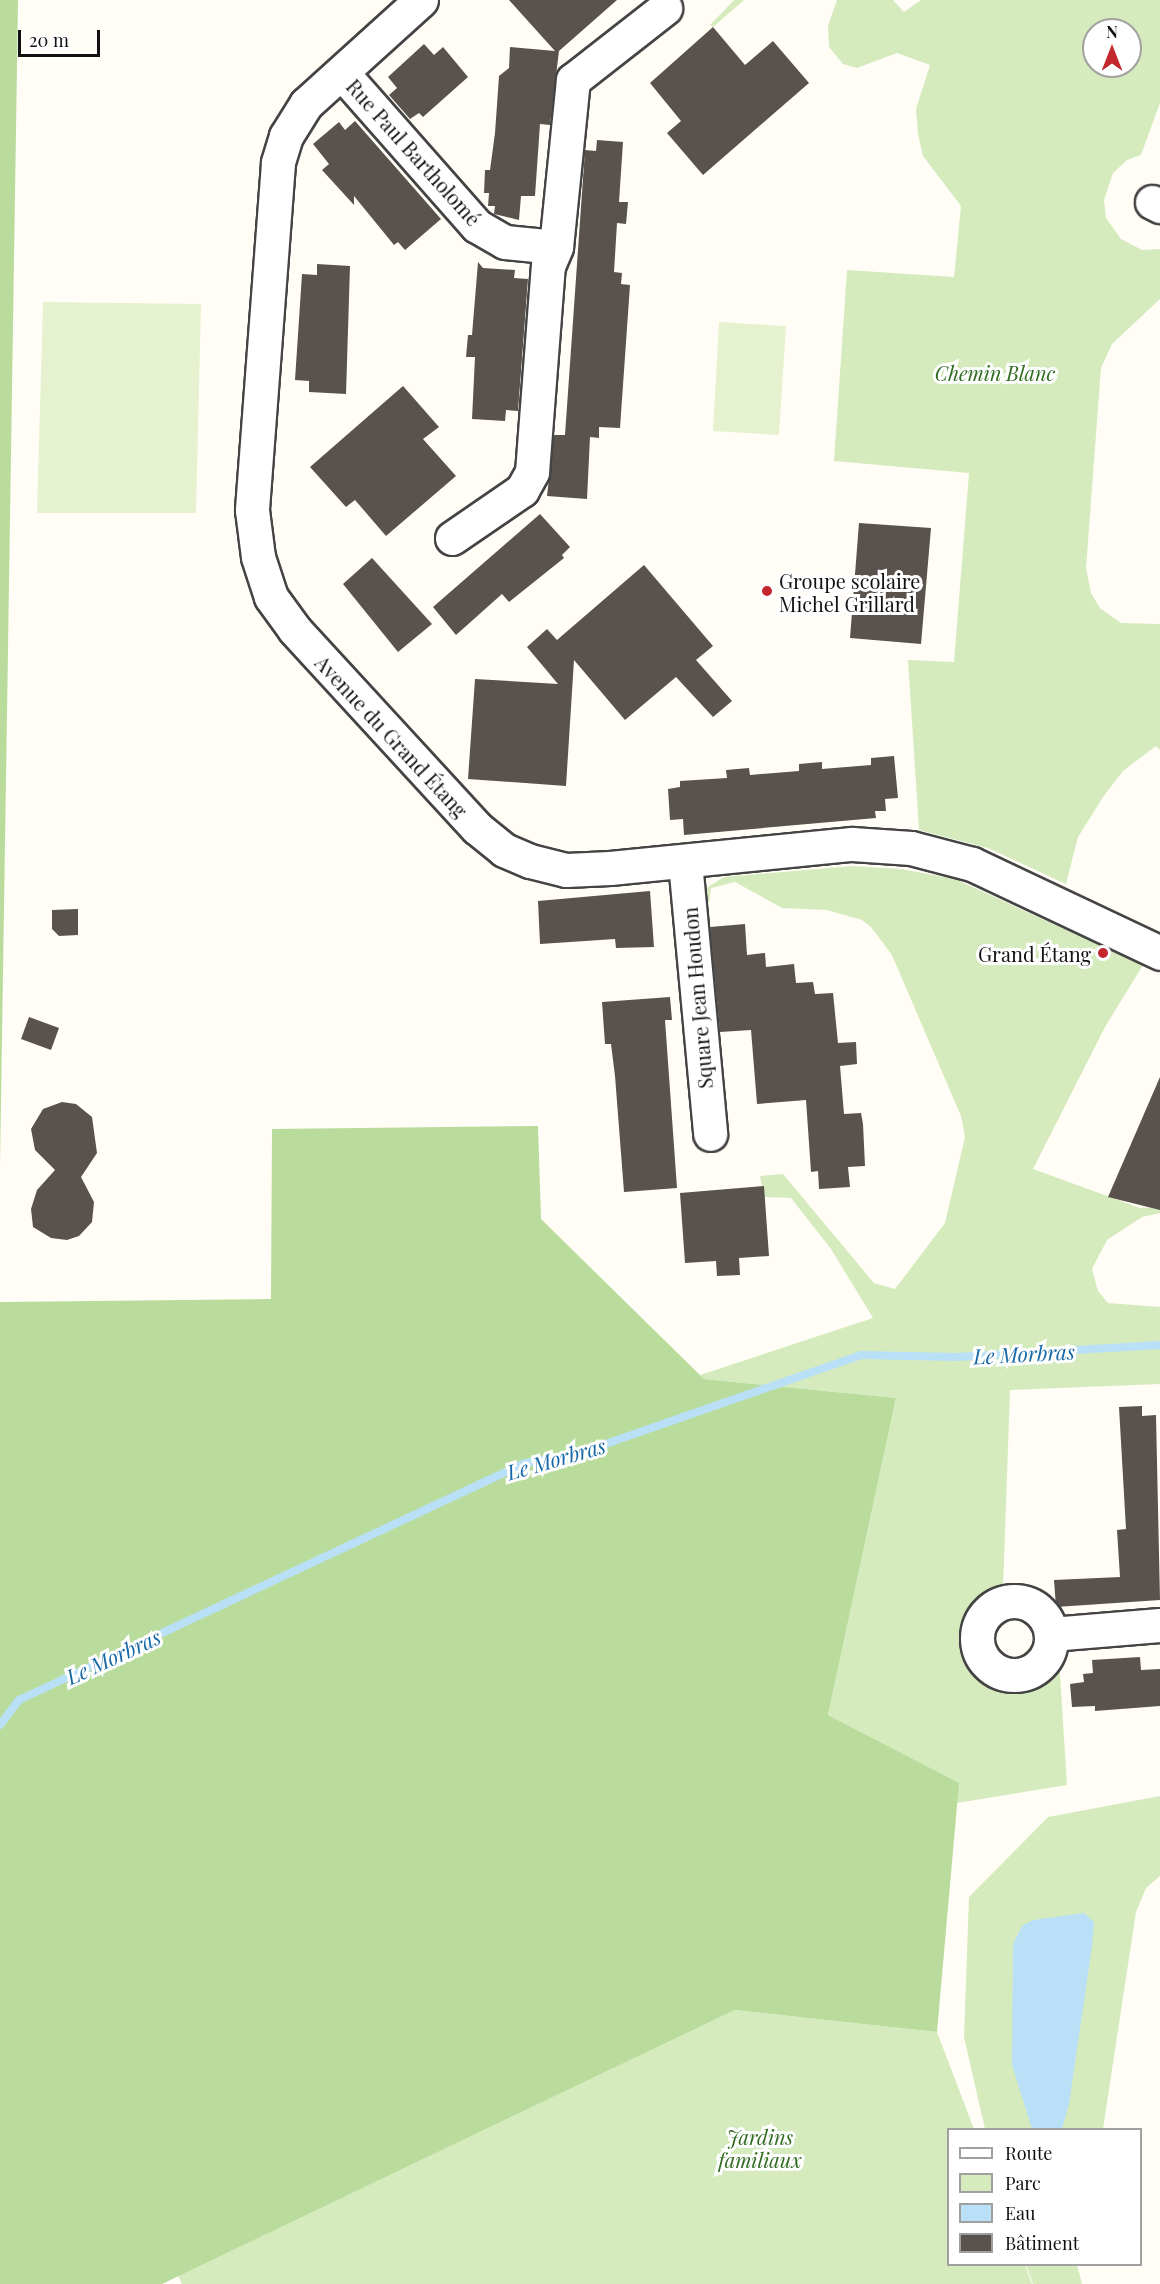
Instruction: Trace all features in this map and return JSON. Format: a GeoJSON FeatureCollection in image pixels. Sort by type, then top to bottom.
{"type":"FeatureCollection","features":[{"type":"Feature","properties":{"kind":"street","name":"Avenue du Grand Étang"},"geometry":{"type":"LineString","coordinates":[[421,0],[306,104],[286,136],[278,163],[252,510],[258,556],[271,597],[294,630],[477,828],[504,850],[566,870],[685,862],[852,844],[931,852],[972,864],[1160,953]]}},
{"type":"Feature","properties":{"kind":"street"},"geometry":{"type":"LineString","coordinates":[[452,538],[522,490],[532,472],[548,266],[556,247],[573,80],[665,8]]}},
{"type":"Feature","properties":{"kind":"street","name":"Rue Paul Bartholomé"},"geometry":{"type":"LineString","coordinates":[[342,72],[477,226],[505,242],[556,247]]}},
{"type":"Feature","properties":{"kind":"street","name":"Square Jean Houdon"},"geometry":{"type":"LineString","coordinates":[[685,862],[710,1134]]}},
{"type":"Feature","properties":{"kind":"street"},"geometry":{"type":"LineString","coordinates":[[1051,1634],[1160,1625]]}},
{"type":"Feature","properties":{"kind":"green space"},"geometry":{"type":"Polygon","coordinates":[[[0,0],[18,0],[0,1167],[0,0]]]}},
{"type":"Feature","properties":{"kind":"green space"},"geometry":{"type":"Polygon","coordinates":[[[734,0],[744,0],[713,27],[710,25],[734,0]]]}},
{"type":"Feature","properties":{"kind":"green space","name":"Chemin Blanc"},"geometry":{"type":"Polygon","coordinates":[[[837,0],[893,0],[904,12],[921,0],[1160,0],[1160,103],[1141,155],[1127,160],[1113,173],[1104,200],[1106,218],[1121,239],[1142,250],[1160,249],[1160,299],[1112,344],[1101,368],[1086,568],[1091,593],[1100,608],[1121,623],[1160,624],[1160,750],[1156,746],[1123,771],[1103,797],[1078,837],[1066,884],[988,848],[919,830],[908,660],[954,662],[969,473],[834,461],[847,270],[954,277],[961,206],[923,156],[918,134],[916,109],[930,65],[897,53],[857,68],[843,64],[829,47],[828,26],[837,0]]]}},
{"type":"Feature","properties":{"kind":"green space"},"geometry":{"type":"Polygon","coordinates":[[[43,302],[201,304],[196,513],[37,513],[43,302]]]}},
{"type":"Feature","properties":{"kind":"green space"},"geometry":{"type":"Polygon","coordinates":[[[719,322],[786,326],[779,435],[713,431],[719,322]]]}},
{"type":"Feature","properties":{"kind":"green space"},"geometry":{"type":"Polygon","coordinates":[[[852,866],[901,869],[955,879],[1143,965],[1105,1027],[1033,1169],[1140,1208],[1160,1207],[1160,1213],[1142,1217],[1107,1240],[1092,1269],[1098,1291],[1108,1303],[1160,1307],[1160,1384],[1010,1390],[1003,1590],[988,1595],[973,1609],[963,1635],[966,1651],[976,1671],[1001,1687],[1016,1689],[1038,1682],[1049,1674],[1059,1658],[1067,1785],[957,1803],[958,1783],[828,1715],[896,1398],[704,1379],[700,1375],[873,1318],[831,1249],[791,1198],[764,1197],[760,1176],[783,1174],[874,1283],[895,1289],[945,1223],[965,1137],[961,1116],[892,955],[871,927],[862,920],[827,910],[782,908],[735,882],[711,888],[709,903],[704,903],[708,887],[724,877],[852,866]]]}},
{"type":"Feature","properties":{"kind":"green space"},"geometry":{"type":"Polygon","coordinates":[[[538,1126],[541,1219],[704,1379],[896,1398],[828,1715],[959,1783],[937,2032],[735,2010],[162,2284],[0,2284],[0,1302],[271,1299],[272,1129],[538,1126]]]}},
{"type":"Feature","properties":{"kind":"green space"},"geometry":{"type":"Polygon","coordinates":[[[1160,1796],[1160,1876],[1146,1888],[1136,1912],[1103,2128],[985,2128],[964,2037],[969,1897],[1048,1817],[1160,1796]]]}},
{"type":"Feature","properties":{"kind":"green space","name":"Jardins familiaux"},"geometry":{"type":"Polygon","coordinates":[[[735,2010],[937,2032],[974,2128],[947,2128],[947,2266],[1025,2266],[1032,2284],[182,2284],[178,2276],[735,2010]]]}},
{"type":"Feature","properties":{"kind":"green space"},"geometry":{"type":"Polygon","coordinates":[[[1026,2266],[1077,2266],[1082,2284],[1033,2284],[1026,2266]]]}},
{"type":"Feature","properties":{"kind":"water"},"geometry":{"type":"Polygon","coordinates":[[[1084,1913],[1094,1922],[1069,2104],[1062,2128],[1032,2128],[1012,2065],[1013,1944],[1022,1926],[1033,1920],[1084,1913]]]}},
{"type":"Feature","properties":{"kind":"building"},"geometry":{"type":"Polygon","coordinates":[[[509,0],[617,0],[559,51],[550,125],[540,124],[535,196],[521,196],[519,220],[494,214],[495,206],[488,206],[489,193],[484,193],[485,170],[490,170],[495,133],[499,76],[509,68],[510,47],[555,51],[509,0]]]}},
{"type":"Feature","properties":{"kind":"building"},"geometry":{"type":"Polygon","coordinates":[[[713,27],[745,65],[773,41],[809,83],[703,175],[667,133],[681,121],[650,83],[713,27]]]}},
{"type":"Feature","properties":{"kind":"building"},"geometry":{"type":"Polygon","coordinates":[[[424,44],[434,55],[443,47],[468,77],[423,117],[419,113],[410,119],[389,95],[397,88],[388,77],[424,44]]]}},
{"type":"Feature","properties":{"kind":"building"},"geometry":{"type":"Polygon","coordinates":[[[355,121],[441,219],[405,250],[398,242],[394,245],[354,196],[354,205],[322,170],[329,164],[313,144],[339,122],[345,130],[355,121]]]}},
{"type":"Feature","properties":{"kind":"building"},"geometry":{"type":"Polygon","coordinates":[[[597,140],[623,142],[619,202],[628,202],[626,224],[617,223],[614,272],[622,273],[621,284],[630,285],[620,428],[599,427],[599,438],[590,437],[587,499],[547,496],[554,435],[565,435],[585,150],[596,151],[597,140]]]}},
{"type":"Feature","properties":{"kind":"building"},"geometry":{"type":"Polygon","coordinates":[[[478,262],[483,268],[515,270],[514,278],[528,279],[518,411],[506,410],[505,421],[472,419],[475,357],[466,357],[468,335],[472,335],[478,262]]]}},
{"type":"Feature","properties":{"kind":"building"},"geometry":{"type":"Polygon","coordinates":[[[317,264],[350,266],[346,394],[309,392],[309,381],[295,380],[302,274],[317,275],[317,264]]]}},
{"type":"Feature","properties":{"kind":"building"},"geometry":{"type":"Polygon","coordinates":[[[403,386],[439,427],[423,439],[456,476],[386,536],[355,500],[346,507],[310,467],[403,386]]]}},
{"type":"Feature","properties":{"kind":"building"},"geometry":{"type":"Polygon","coordinates":[[[540,514],[570,547],[562,555],[564,558],[509,602],[502,594],[456,635],[433,607],[540,514]]]}},
{"type":"Feature","properties":{"kind":"building"},"geometry":{"type":"Polygon","coordinates":[[[859,523],[931,528],[921,644],[850,638],[859,523]]]}},
{"type":"Feature","properties":{"kind":"building"},"geometry":{"type":"Polygon","coordinates":[[[372,558],[432,624],[398,652],[343,584],[372,558]]]}},
{"type":"Feature","properties":{"kind":"building"},"geometry":{"type":"Polygon","coordinates":[[[644,565],[713,646],[696,660],[732,701],[713,717],[676,677],[625,720],[574,660],[566,786],[468,779],[475,679],[558,684],[527,647],[547,629],[557,640],[644,565]]]}},
{"type":"Feature","properties":{"kind":"building"},"geometry":{"type":"Polygon","coordinates":[[[894,756],[898,798],[885,799],[886,811],[875,811],[876,818],[684,835],[683,819],[670,820],[668,789],[680,787],[680,781],[727,778],[726,770],[749,768],[750,775],[799,771],[799,764],[822,762],[822,769],[871,765],[871,758],[894,756]]]}},
{"type":"Feature","properties":{"kind":"building"},"geometry":{"type":"Polygon","coordinates":[[[650,891],[654,947],[616,948],[615,939],[540,944],[538,901],[650,891]]]}},
{"type":"Feature","properties":{"kind":"building"},"geometry":{"type":"Polygon","coordinates":[[[78,909],[78,935],[59,936],[52,929],[52,910],[78,909]]]}},
{"type":"Feature","properties":{"kind":"building"},"geometry":{"type":"Polygon","coordinates":[[[745,924],[747,955],[765,953],[766,967],[794,964],[796,983],[813,982],[815,994],[833,993],[838,1043],[856,1042],[857,1064],[840,1066],[844,1114],[861,1113],[863,1124],[865,1166],[848,1167],[850,1187],[819,1189],[818,1171],[811,1172],[806,1100],[757,1104],[751,1030],[720,1032],[710,927],[745,924]]]}},
{"type":"Feature","properties":{"kind":"building"},"geometry":{"type":"Polygon","coordinates":[[[670,997],[672,1020],[665,1020],[677,1188],[624,1192],[615,1076],[611,1044],[605,1044],[602,1002],[670,997]]]}},
{"type":"Feature","properties":{"kind":"building"},"geometry":{"type":"Polygon","coordinates":[[[29,1017],[59,1028],[51,1050],[21,1039],[29,1017]]]}},
{"type":"Feature","properties":{"kind":"building"},"geometry":{"type":"Polygon","coordinates":[[[1160,1077],[1160,1210],[1108,1197],[1160,1077]]]}},
{"type":"Feature","properties":{"kind":"building"},"geometry":{"type":"Polygon","coordinates":[[[62,1102],[76,1104],[92,1117],[97,1153],[81,1177],[94,1202],[92,1222],[79,1236],[67,1240],[51,1238],[33,1227],[31,1209],[37,1190],[55,1170],[35,1150],[31,1129],[43,1109],[62,1102]]]}},
{"type":"Feature","properties":{"kind":"building"},"geometry":{"type":"Polygon","coordinates":[[[764,1186],[769,1256],[739,1258],[740,1275],[717,1276],[716,1261],[685,1263],[680,1193],[764,1186]]]}},
{"type":"Feature","properties":{"kind":"building"},"geometry":{"type":"Polygon","coordinates":[[[1142,1406],[1142,1416],[1156,1415],[1160,1600],[1056,1607],[1054,1580],[1120,1577],[1117,1530],[1126,1529],[1119,1407],[1142,1406]]]}},
{"type":"Feature","properties":{"kind":"building"},"geometry":{"type":"Polygon","coordinates":[[[1140,1657],[1141,1670],[1160,1669],[1160,1706],[1095,1711],[1095,1706],[1072,1707],[1070,1684],[1084,1682],[1083,1674],[1093,1673],[1092,1660],[1140,1657]]]}},
{"type":"Feature","properties":{"kind":"waterway","name":"Le Morbras"},"geometry":{"type":"LineString","coordinates":[[0,1725],[19,1700],[525,1463],[574,1455],[861,1355],[957,1357],[1160,1345]]}},
{"type":"Feature","properties":{"kind":"place","name":"Groupe scolaire Michel Grillard"},"geometry":{"type":"Point","coordinates":[767,591]}},
{"type":"Feature","properties":{"kind":"place","name":"Grand Étang"},"geometry":{"type":"Point","coordinates":[1103,953]}}]}
